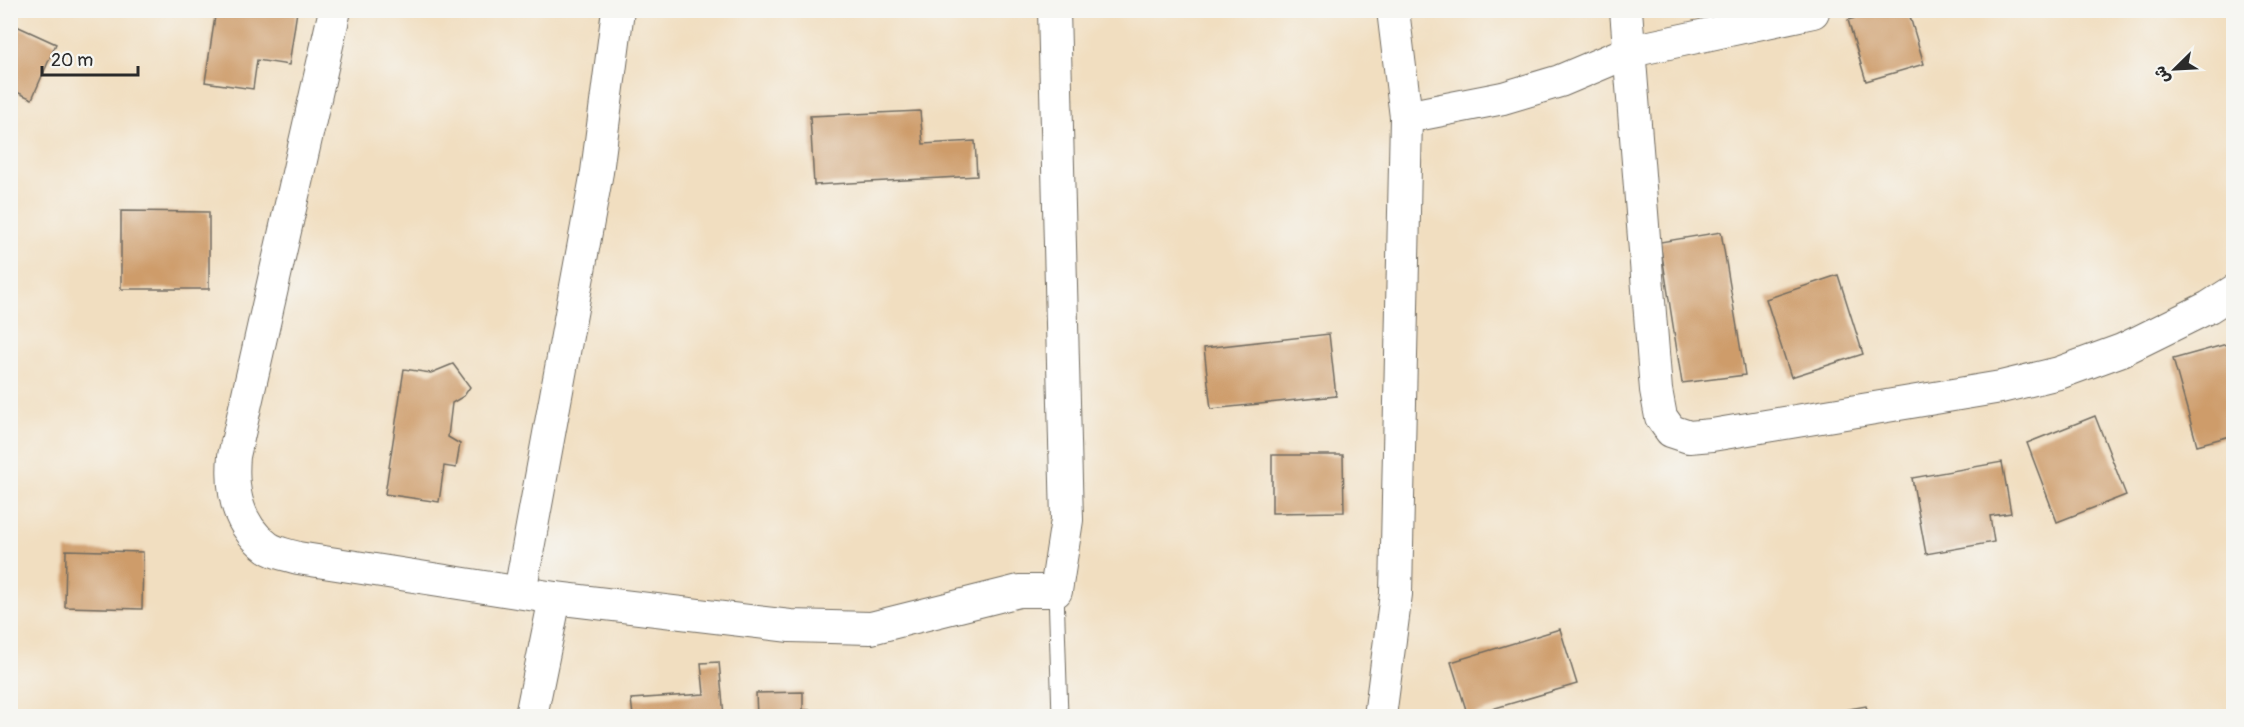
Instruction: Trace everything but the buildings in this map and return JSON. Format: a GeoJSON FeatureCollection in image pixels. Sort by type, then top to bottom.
{"type":"FeatureCollection","features":[{"type":"Feature","properties":{"kind":"street"},"geometry":{"type":"LineString","coordinates":[[335,10],[234,456],[232,483],[238,507],[252,533],[269,549],[288,555],[555,598],[790,626],[871,628],[1019,591],[1056,591],[1067,520],[1054,10]]}},
{"type":"Feature","properties":{"kind":"street"},"geometry":{"type":"LineString","coordinates":[[520,592],[597,172],[618,10]]}},
{"type":"Feature","properties":{"kind":"street"},"geometry":{"type":"LineString","coordinates":[[1380,717],[1396,594],[1406,117],[1393,10]]}},
{"type":"Feature","properties":{"kind":"street"},"geometry":{"type":"LineString","coordinates":[[1626,10],[1631,51],[1650,342],[1661,417],[1671,431],[1689,437],[1712,435],[2001,387],[2059,373],[2122,350],[2209,307],[2234,291]]}},
{"type":"Feature","properties":{"kind":"street"},"geometry":{"type":"LineString","coordinates":[[1406,117],[1503,98],[1560,81],[1631,51],[1814,12]]}},
{"type":"Feature","properties":{"kind":"street"},"geometry":{"type":"LineString","coordinates":[[531,717],[555,598]]}},
{"type":"Feature","properties":{"kind":"lane"},"geometry":{"type":"LineString","coordinates":[[1056,591],[1060,717]]}}]}
